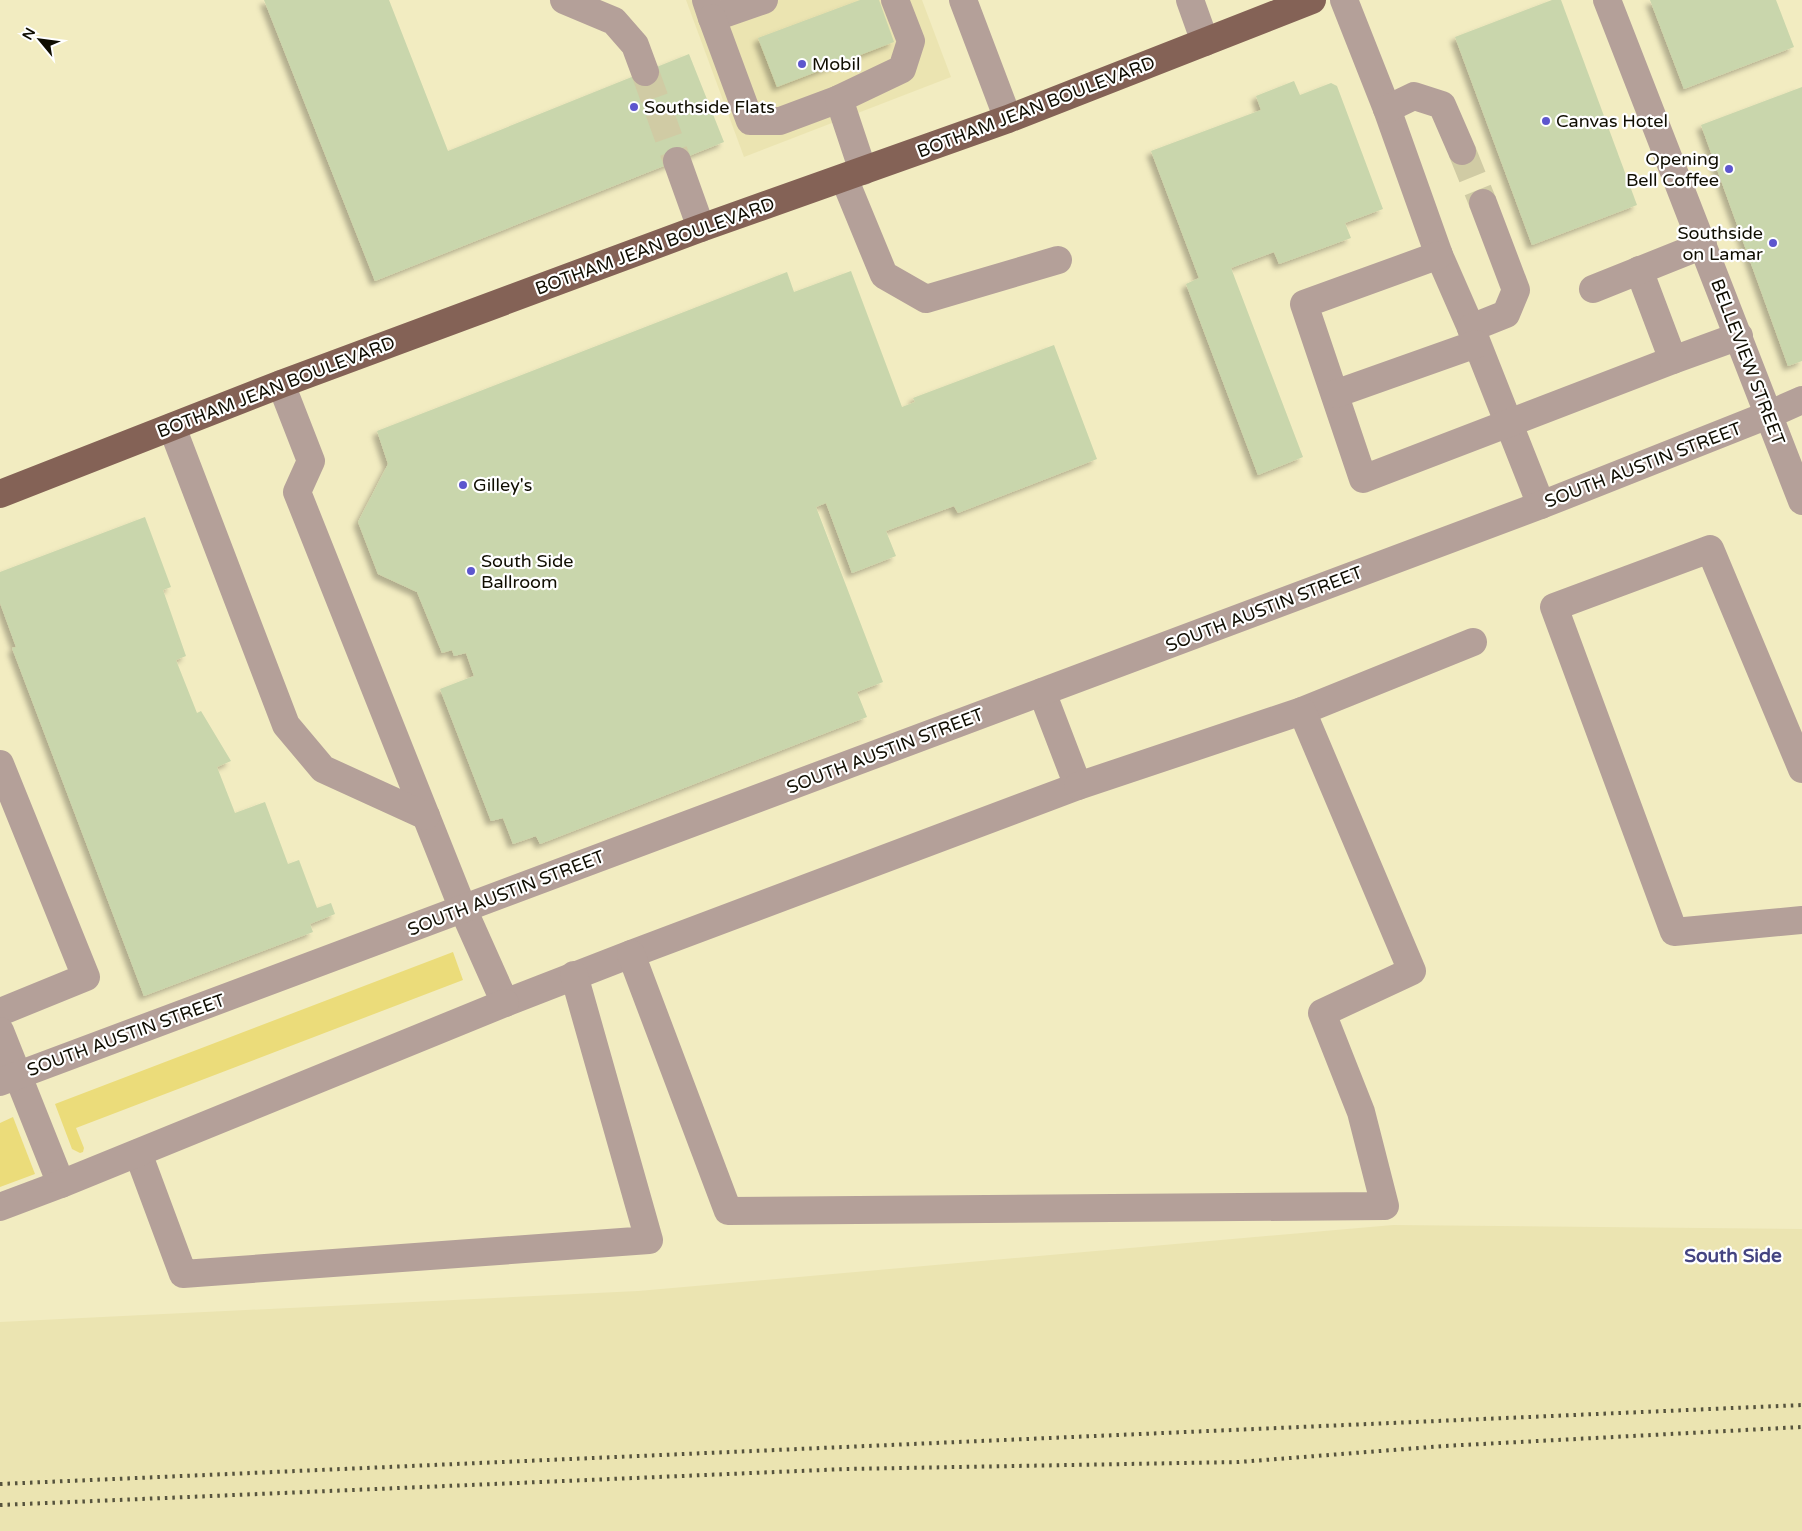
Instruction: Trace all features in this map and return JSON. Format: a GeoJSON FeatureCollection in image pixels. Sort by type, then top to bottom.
{"type":"FeatureCollection","features":[{"type":"Feature","properties":{"kind":"main road","name":"BOTHAM JEAN BOULEVARD"},"geometry":{"type":"LineString","coordinates":[[0,494],[281,384],[700,228],[1008,120],[1312,0]]}},
{"type":"Feature","properties":{"kind":"street"},"geometry":{"type":"LineString","coordinates":[[564,0],[614,21],[634,45],[645,72]]}},
{"type":"Feature","properties":{"kind":"street"},"geometry":{"type":"LineString","coordinates":[[764,0],[709,9],[750,120],[780,121],[840,99],[902,69],[911,41],[896,0]]}},
{"type":"Feature","properties":{"kind":"street"},"geometry":{"type":"LineString","coordinates":[[963,0],[1008,120]]}},
{"type":"Feature","properties":{"kind":"street"},"geometry":{"type":"LineString","coordinates":[[1190,0],[1205,42]]}},
{"type":"Feature","properties":{"kind":"street"},"geometry":{"type":"LineString","coordinates":[[1344,0],[1387,109],[1439,255],[1541,505]]}},
{"type":"Feature","properties":{"kind":"street","name":"BELLEVIEW STREET"},"geometry":{"type":"LineString","coordinates":[[1607,0],[1802,501]]}},
{"type":"Feature","properties":{"kind":"street"},"geometry":{"type":"LineString","coordinates":[[1387,109],[1414,96],[1442,105],[1462,151]]}},
{"type":"Feature","properties":{"kind":"street"},"geometry":{"type":"LineString","coordinates":[[840,99],[854,174],[884,275],[926,299],[1058,260]]}},
{"type":"Feature","properties":{"kind":"street"},"geometry":{"type":"LineString","coordinates":[[677,161],[700,228]]}},
{"type":"Feature","properties":{"kind":"street"},"geometry":{"type":"LineString","coordinates":[[1335,394],[1473,336],[1506,314],[1516,290],[1483,203]]}},
{"type":"Feature","properties":{"kind":"street"},"geometry":{"type":"LineString","coordinates":[[1593,289],[1703,245]]}},
{"type":"Feature","properties":{"kind":"street"},"geometry":{"type":"LineString","coordinates":[[1439,255],[1304,304],[1363,479],[1739,336]]}},
{"type":"Feature","properties":{"kind":"street"},"geometry":{"type":"LineString","coordinates":[[1639,270],[1673,360]]}},
{"type":"Feature","properties":{"kind":"street"},"geometry":{"type":"LineString","coordinates":[[281,384],[311,461],[296,492],[463,909],[505,1003]]}},
{"type":"Feature","properties":{"kind":"street","name":"SOUTH AUSTIN STREET"},"geometry":{"type":"LineString","coordinates":[[8,1079],[1541,505],[1768,416],[1802,400]]}},
{"type":"Feature","properties":{"kind":"street"},"geometry":{"type":"LineString","coordinates":[[172,427],[286,725],[324,769],[426,816]]}},
{"type":"Feature","properties":{"kind":"street"},"geometry":{"type":"LineString","coordinates":[[1802,768],[1710,549],[1554,607],[1674,932],[1802,920]]}},
{"type":"Feature","properties":{"kind":"street"},"geometry":{"type":"LineString","coordinates":[[0,1207],[138,1153],[574,975],[1078,786],[1302,711],[1473,642]]}},
{"type":"Feature","properties":{"kind":"street"},"geometry":{"type":"LineString","coordinates":[[1042,692],[1078,786]]}},
{"type":"Feature","properties":{"kind":"street"},"geometry":{"type":"LineString","coordinates":[[631,954],[728,1211],[1385,1206],[1361,1112],[1322,1013],[1412,970],[1302,711]]}},
{"type":"Feature","properties":{"kind":"street"},"geometry":{"type":"LineString","coordinates":[[0,764],[86,977],[0,1012]]}},
{"type":"Feature","properties":{"kind":"street"},"geometry":{"type":"LineString","coordinates":[[138,1153],[183,1274],[649,1240],[574,975]]}},
{"type":"Feature","properties":{"kind":"street"},"geometry":{"type":"LineString","coordinates":[[0,1031],[8,1079],[32,1108],[60,1184]]}},
{"type":"Feature","properties":{"kind":"shaded area"},"geometry":{"type":"Polygon","coordinates":[[[686,0],[922,0],[951,77],[744,157],[686,0]]]}},
{"type":"Feature","properties":{"kind":"shaded area"},"geometry":{"type":"Polygon","coordinates":[[[453,952],[463,980],[76,1128],[84,1148],[83,1152],[80,1153],[72,1149],[55,1104],[453,952]]]}},
{"type":"Feature","properties":{"kind":"shaded area"},"geometry":{"type":"Polygon","coordinates":[[[13,1117],[35,1174],[0,1187],[0,1123],[13,1117]]]}},
{"type":"Feature","properties":{"kind":"shaded area"},"geometry":{"type":"Polygon","coordinates":[[[1393,1225],[1802,1229],[1802,1531],[0,1531],[0,1322],[638,1291],[1393,1225]]]}},
{"type":"Feature","properties":{"kind":"building","name":"Southside Flats"},"geometry":{"type":"Polygon","coordinates":[[[264,0],[389,0],[448,151],[689,54],[724,142],[375,281],[264,0]]]}},
{"type":"Feature","properties":{"kind":"building","name":"Mobil"},"geometry":{"type":"Polygon","coordinates":[[[860,0],[879,0],[894,42],[777,87],[758,38],[860,0]]]}},
{"type":"Feature","properties":{"kind":"building","name":"Canvas Hotel"},"geometry":{"type":"Polygon","coordinates":[[[1552,0],[1561,0],[1637,205],[1532,245],[1455,37],[1552,0]]]}},
{"type":"Feature","properties":{"kind":"building"},"geometry":{"type":"Polygon","coordinates":[[[1650,0],[1776,0],[1794,47],[1684,89],[1650,0]]]}},
{"type":"Feature","properties":{"kind":"building"},"geometry":{"type":"Polygon","coordinates":[[[1294,81],[1300,95],[1331,83],[1337,86],[1383,209],[1345,223],[1351,238],[1279,264],[1274,252],[1231,268],[1303,457],[1258,475],[1186,284],[1199,278],[1151,151],[1261,110],[1256,96],[1294,81]]]}},
{"type":"Feature","properties":{"kind":"building","name":"Southside on Lamar"},"geometry":{"type":"Polygon","coordinates":[[[1802,87],[1802,361],[1788,366],[1701,125],[1802,87]]]}},
{"type":"Feature","properties":{"kind":"building"},"geometry":{"type":"Polygon","coordinates":[[[851,271],[902,407],[915,402],[913,398],[1054,345],[1097,459],[958,513],[954,506],[886,531],[896,556],[852,573],[826,503],[816,507],[883,682],[857,692],[867,717],[540,844],[536,836],[513,844],[503,818],[491,821],[440,689],[474,676],[466,653],[454,656],[452,650],[442,653],[417,592],[378,574],[358,522],[388,464],[377,431],[787,272],[794,292],[851,271]]]}},
{"type":"Feature","properties":{"kind":"building"},"geometry":{"type":"Polygon","coordinates":[[[145,517],[171,587],[163,590],[186,656],[176,660],[197,713],[201,711],[231,761],[217,767],[235,813],[265,802],[288,864],[299,860],[317,908],[331,903],[335,914],[310,924],[313,932],[144,996],[12,648],[16,647],[0,603],[0,572],[145,517]]]}},
{"type":"Feature","properties":{"kind":"tunnel"},"geometry":{"type":"LineString","coordinates":[[645,72],[677,161]]}},
{"type":"Feature","properties":{"kind":"tunnel"},"geometry":{"type":"LineString","coordinates":[[1462,151],[1483,203]]}},
{"type":"Feature","properties":{"kind":"railway"},"geometry":{"type":"LineString","coordinates":[[0,1484],[1802,1405]]}},
{"type":"Feature","properties":{"kind":"railway"},"geometry":{"type":"LineString","coordinates":[[0,1505],[846,1469],[1239,1462],[1444,1446],[1802,1427]]}},
{"type":"Feature","properties":{"kind":"place","name":"Mobil"},"geometry":{"type":"Point","coordinates":[802,64]}},
{"type":"Feature","properties":{"kind":"place","name":"Southside Flats"},"geometry":{"type":"Point","coordinates":[634,107]}},
{"type":"Feature","properties":{"kind":"place","name":"Canvas Hotel"},"geometry":{"type":"Point","coordinates":[1546,121]}},
{"type":"Feature","properties":{"kind":"place","name":"Opening Bell Coffee"},"geometry":{"type":"Point","coordinates":[1729,169]}},
{"type":"Feature","properties":{"kind":"place","name":"Southside on Lamar"},"geometry":{"type":"Point","coordinates":[1773,243]}},
{"type":"Feature","properties":{"kind":"place","name":"Gilley's"},"geometry":{"type":"Point","coordinates":[463,485]}},
{"type":"Feature","properties":{"kind":"place","name":"South Side Ballroom"},"geometry":{"type":"Point","coordinates":[471,571]}},
{"type":"Feature","properties":{"kind":"district","name":"South Side"},"geometry":{"type":"Point","coordinates":[1733,1256]}}]}
